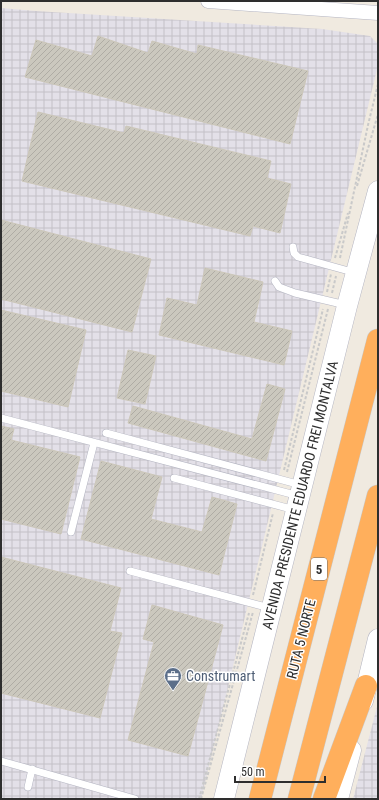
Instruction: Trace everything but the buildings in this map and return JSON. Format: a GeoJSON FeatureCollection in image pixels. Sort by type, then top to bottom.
{"type":"FeatureCollection","features":[{"type":"Feature","properties":{"kind":"highway","name":"RUTA 5 NORTE"},"geometry":{"type":"LineString","coordinates":[[260,799],[378,340]]}},
{"type":"Feature","properties":{"kind":"highway"},"geometry":{"type":"LineString","coordinates":[[299,799],[378,496]]}},
{"type":"Feature","properties":{"kind":"highway"},"geometry":{"type":"LineString","coordinates":[[324,799],[366,686]]}},
{"type":"Feature","properties":{"kind":"main road","name":"AVENIDA PRESIDENTE EDUARDO FREI MONTALVA"},"geometry":{"type":"LineString","coordinates":[[224,799],[259,605],[293,490],[342,269],[378,191]]}},
{"type":"Feature","properties":{"kind":"main road"},"geometry":{"type":"LineString","coordinates":[[338,799],[378,639]]}},
{"type":"Feature","properties":{"kind":"street"},"geometry":{"type":"LineString","coordinates":[[208,1],[378,13]]}},
{"type":"Feature","properties":{"kind":"street"},"geometry":{"type":"LineString","coordinates":[[244,1],[270,6]]}},
{"type":"Feature","properties":{"kind":"lane"},"geometry":{"type":"LineString","coordinates":[[293,246],[294,253],[298,257],[342,269]]}},
{"type":"Feature","properties":{"kind":"lane"},"geometry":{"type":"LineString","coordinates":[[275,282],[279,287],[295,293],[334,303]]}},
{"type":"Feature","properties":{"kind":"lane"},"geometry":{"type":"LineString","coordinates":[[1,418],[94,443],[293,490]]}},
{"type":"Feature","properties":{"kind":"lane"},"geometry":{"type":"LineString","coordinates":[[106,432],[293,490]]}},
{"type":"Feature","properties":{"kind":"lane"},"geometry":{"type":"LineString","coordinates":[[70,532],[94,443]]}},
{"type":"Feature","properties":{"kind":"lane"},"geometry":{"type":"LineString","coordinates":[[174,478],[275,504],[293,490]]}},
{"type":"Feature","properties":{"kind":"lane"},"geometry":{"type":"LineString","coordinates":[[130,571],[259,605]]}},
{"type":"Feature","properties":{"kind":"lane"},"geometry":{"type":"LineString","coordinates":[[1,761],[135,799]]}},
{"type":"Feature","properties":{"kind":"lane"},"geometry":{"type":"LineString","coordinates":[[28,787],[32,769]]}},
{"type":"Feature","properties":{"kind":"path"},"geometry":{"type":"LineString","coordinates":[[293,490],[342,269],[353,199],[378,84]]}},
{"type":"Feature","properties":{"kind":"path"},"geometry":{"type":"LineString","coordinates":[[293,490],[342,269],[353,199],[378,114]]}},
{"type":"Feature","properties":{"kind":"path"},"geometry":{"type":"LineString","coordinates":[[200,799],[259,605],[275,504]]}},
{"type":"Feature","properties":{"kind":"shaded area"},"geometry":{"type":"Polygon","coordinates":[[[1,8],[322,29],[370,36],[378,44],[378,65],[201,799],[1,799],[1,8]]]}},
{"type":"Feature","properties":{"kind":"shaded area"},"geometry":{"type":"Polygon","coordinates":[[[378,703],[378,799],[353,799],[378,703]]]}},
{"type":"Feature","properties":{"kind":"place","name":"Construmart"},"geometry":{"type":"Point","coordinates":[173,691]}}]}
